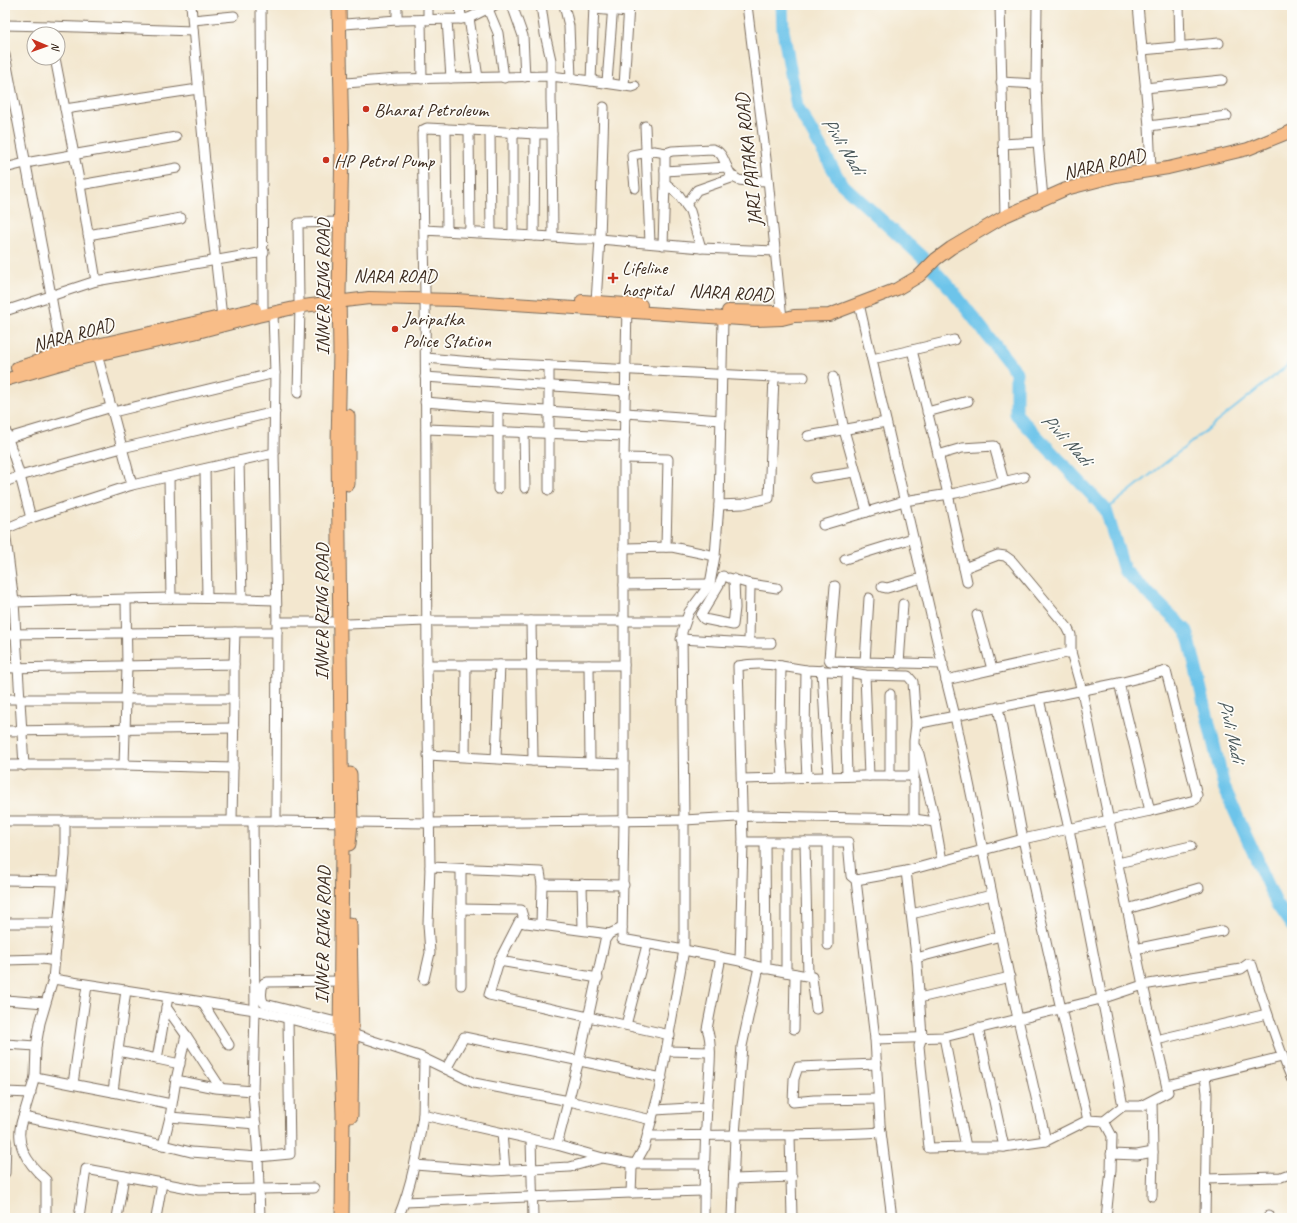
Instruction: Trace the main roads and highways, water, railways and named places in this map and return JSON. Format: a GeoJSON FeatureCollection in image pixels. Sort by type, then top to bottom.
{"type":"FeatureCollection","features":[{"type":"Feature","properties":{"kind":"highway","name":"INNER RING ROAD"},"geometry":{"type":"LineString","coordinates":[[339,5],[342,145],[341,222],[344,297]]}},
{"type":"Feature","properties":{"kind":"highway","name":"INNER RING ROAD"},"geometry":{"type":"LineString","coordinates":[[345,5],[348,130],[344,297],[340,351],[338,444],[344,623],[346,822],[340,981],[344,1030],[350,1218]]}},
{"type":"Feature","properties":{"kind":"highway","name":"INNER RING ROAD"},"geometry":{"type":"LineString","coordinates":[[342,1218],[344,1030],[349,852],[346,822]]}},
{"type":"Feature","properties":{"kind":"main road","name":"NARA ROAD"},"geometry":{"type":"LineString","coordinates":[[5,372],[60,353],[222,317],[344,297],[362,292],[627,308],[725,311],[786,316],[829,315],[897,290],[919,276],[936,259],[951,248],[1005,216],[1066,188],[1116,176],[1168,168],[1248,149],[1292,131]]}},
{"type":"Feature","properties":{"kind":"main road","name":"NARA ROAD"},"geometry":{"type":"LineString","coordinates":[[425,296],[596,302],[627,308],[723,319],[755,320],[786,316]]}},
{"type":"Feature","properties":{"kind":"main road","name":"NARA ROAD"},"geometry":{"type":"LineString","coordinates":[[5,380],[97,354],[194,334],[268,310]]}},
{"type":"Feature","properties":{"kind":"waterway","name":"Pivli Nadi"},"geometry":{"type":"LineString","coordinates":[[782,5],[783,30],[797,106],[841,183],[923,258],[950,288],[1016,372],[1016,414],[1106,510],[1124,570],[1187,631],[1224,787],[1276,903],[1292,926]]}},
{"type":"Feature","properties":{"kind":"waterway"},"geometry":{"type":"LineString","coordinates":[[1106,510],[1287,366],[1292,348]]}},
{"type":"Feature","properties":{"kind":"place","name":"Bharat Petroleum"},"geometry":{"type":"Point","coordinates":[366,109]}},
{"type":"Feature","properties":{"kind":"place","name":"HP Petrol Pump"},"geometry":{"type":"Point","coordinates":[326,160]}},
{"type":"Feature","properties":{"kind":"place","name":"Lifeline hospital"},"geometry":{"type":"Point","coordinates":[613,278]}},
{"type":"Feature","properties":{"kind":"place","name":"Jaripatka Police Station"},"geometry":{"type":"Point","coordinates":[395,329]}}]}
